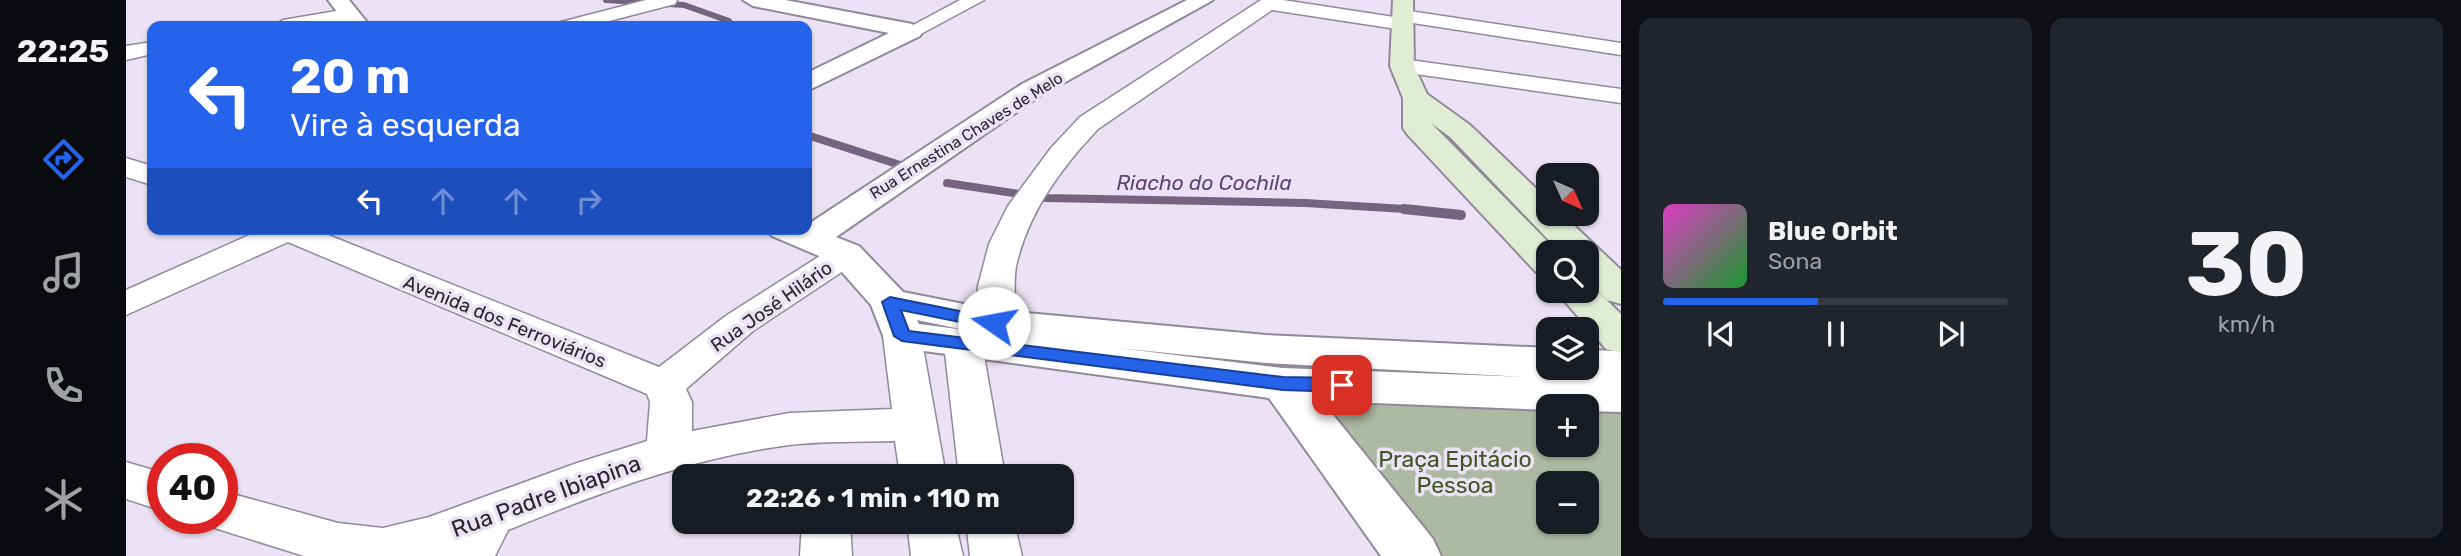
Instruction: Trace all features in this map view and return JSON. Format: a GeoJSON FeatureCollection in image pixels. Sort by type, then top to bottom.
{"type":"FeatureCollection","features":[{"type":"Feature","properties":{"kind":"main road"},"geometry":{"type":"LineString","coordinates":[[1403,13],[1402,66],[1416,98],[1417,128],[1536,251]]}},
{"type":"Feature","properties":{"kind":"main road"},"geometry":{"type":"LineString","coordinates":[[1416,98],[1461,131],[1569,240]]}},
{"type":"Feature","properties":{"kind":"main road"},"geometry":{"type":"LineString","coordinates":[[1599,270],[1621,292]]}},
{"type":"Feature","properties":{"kind":"main road"},"geometry":{"type":"LineString","coordinates":[[1586,303],[1621,339]]}},
{"type":"Feature","properties":{"kind":"street"},"geometry":{"type":"LineString","coordinates":[[587,21],[668,0]]}},
{"type":"Feature","properties":{"kind":"street"},"geometry":{"type":"LineString","coordinates":[[753,0],[912,31]]}},
{"type":"Feature","properties":{"kind":"street"},"geometry":{"type":"LineString","coordinates":[[812,81],[975,0]]}},
{"type":"Feature","properties":{"kind":"street","name":"Rua Ernestina Chaves de Melo"},"geometry":{"type":"LineString","coordinates":[[812,224],[1031,90],[1203,0]]}},
{"type":"Feature","properties":{"kind":"street"},"geometry":{"type":"LineString","coordinates":[[921,464],[915,424],[938,329],[999,264],[1030,193],[1069,143],[1089,123],[1273,2],[1403,13],[1620,50]]}},
{"type":"Feature","properties":{"kind":"street"},"geometry":{"type":"LineString","coordinates":[[303,21],[346,10]]}},
{"type":"Feature","properties":{"kind":"street"},"geometry":{"type":"LineString","coordinates":[[126,53],[147,49]]}},
{"type":"Feature","properties":{"kind":"street"},"geometry":{"type":"LineString","coordinates":[[1402,66],[1621,96]]}},
{"type":"Feature","properties":{"kind":"street"},"geometry":{"type":"LineString","coordinates":[[126,167],[147,174]]}},
{"type":"Feature","properties":{"kind":"street"},"geometry":{"type":"LineString","coordinates":[[126,304],[276,235]]}},
{"type":"Feature","properties":{"kind":"street","name":"Avenida dos Ferroviários"},"geometry":{"type":"LineString","coordinates":[[299,235],[664,385]]}},
{"type":"Feature","properties":{"kind":"street"},"geometry":{"type":"LineString","coordinates":[[798,235],[846,254],[938,329],[1275,366],[1621,396]]}},
{"type":"Feature","properties":{"kind":"street","name":"Rua José Hilário"},"geometry":{"type":"LineString","coordinates":[[664,385],[740,323],[846,254]]}},
{"type":"Feature","properties":{"kind":"street"},"geometry":{"type":"LineString","coordinates":[[938,329],[978,464]]}},
{"type":"Feature","properties":{"kind":"street"},"geometry":{"type":"LineString","coordinates":[[1275,366],[1536,363]]}},
{"type":"Feature","properties":{"kind":"street"},"geometry":{"type":"LineString","coordinates":[[1599,365],[1621,366]]}},
{"type":"Feature","properties":{"kind":"street"},"geometry":{"type":"LineString","coordinates":[[1275,366],[1413,556]]}},
{"type":"Feature","properties":{"kind":"street"},"geometry":{"type":"LineString","coordinates":[[664,385],[671,402],[669,452]]}},
{"type":"Feature","properties":{"kind":"street","name":"Rua Padre Ibiapina"},"geometry":{"type":"LineString","coordinates":[[238,516],[338,545],[383,550],[432,538],[593,475],[669,452],[789,429],[915,424]]}},
{"type":"Feature","properties":{"kind":"street"},"geometry":{"type":"LineString","coordinates":[[126,480],[147,487]]}},
{"type":"Feature","properties":{"kind":"street"},"geometry":{"type":"LineString","coordinates":[[469,556],[491,513]]}},
{"type":"Feature","properties":{"kind":"street"},"geometry":{"type":"LineString","coordinates":[[826,534],[826,556]]}},
{"type":"Feature","properties":{"kind":"street"},"geometry":{"type":"LineString","coordinates":[[933,534],[937,556]]}},
{"type":"Feature","properties":{"kind":"street"},"geometry":{"type":"LineString","coordinates":[[992,534],[996,556]]}},
{"type":"Feature","properties":{"kind":"green space","name":"Praça Epitácio Pessoa"},"geometry":{"type":"Polygon","coordinates":[[[1283,384],[1565,394],[1536,394],[1536,457],[1599,457],[1599,395],[1621,396],[1621,556],[1413,556],[1283,384]]]}},
{"type":"Feature","properties":{"kind":"waterway","name":"Riacho do Cochila"},"geometry":{"type":"LineString","coordinates":[[606,0],[684,5],[729,21]]}},
{"type":"Feature","properties":{"kind":"waterway","name":"Riacho do Cochila"},"geometry":{"type":"LineString","coordinates":[[812,137],[900,165]]}},
{"type":"Feature","properties":{"kind":"waterway","name":"Riacho do Cochila"},"geometry":{"type":"LineString","coordinates":[[947,183],[1046,198],[1305,203],[1422,210]]}},
{"type":"Feature","properties":{"kind":"waterway","name":"Riacho do Cochila"},"geometry":{"type":"LineString","coordinates":[[1404,209],[1461,215]]}},
{"type":"Feature","properties":{"kind":"route"},"geometry":{"type":"LineString","coordinates":[[994,323],[890,302],[902,336],[1283,384],[1342,385]]}}]}
